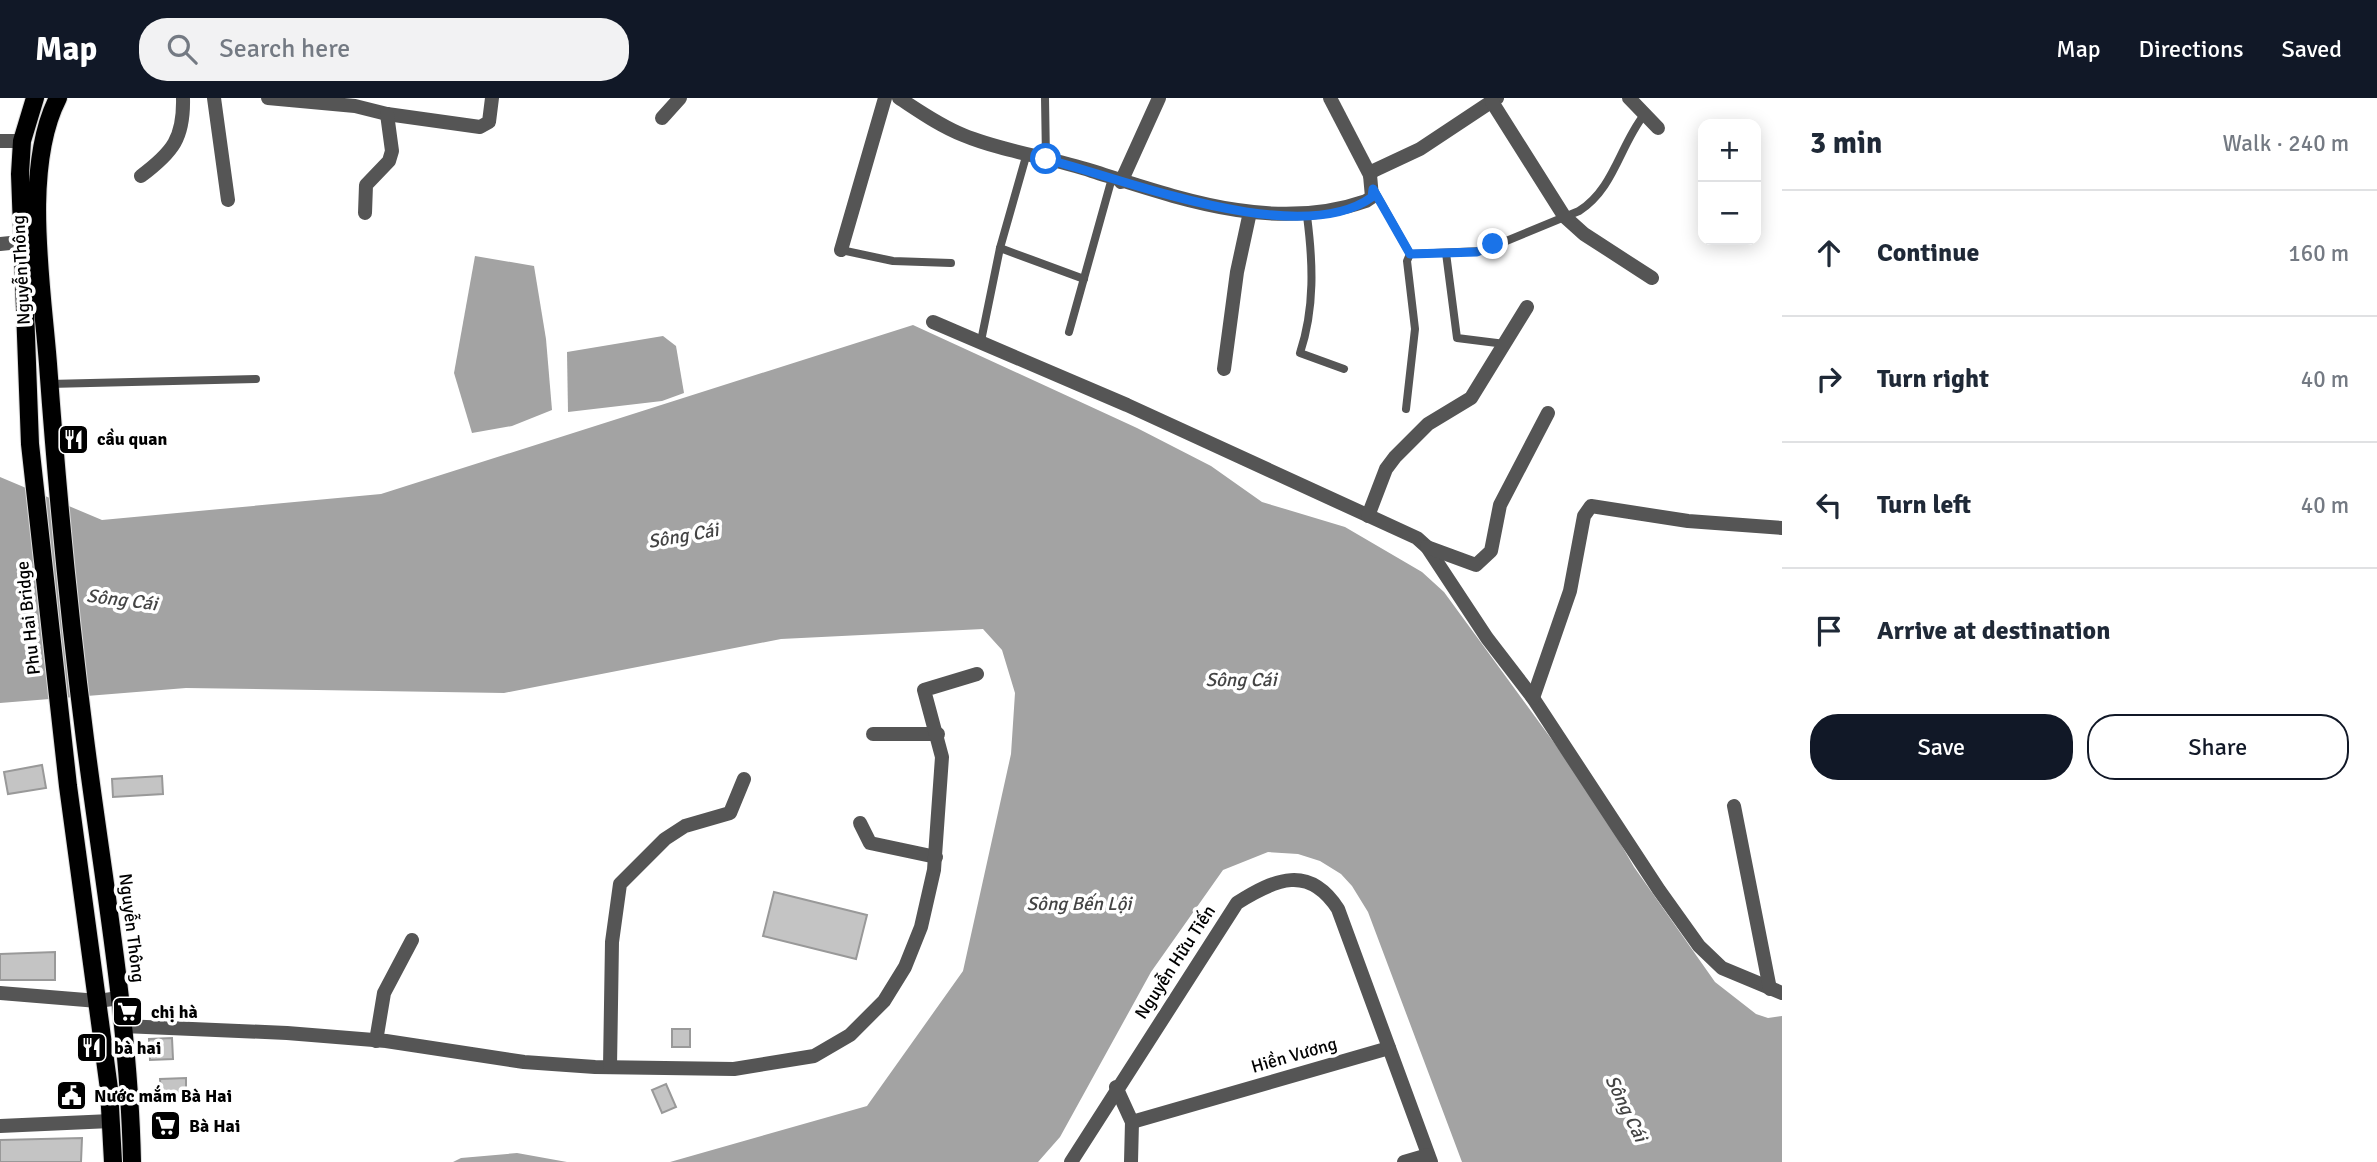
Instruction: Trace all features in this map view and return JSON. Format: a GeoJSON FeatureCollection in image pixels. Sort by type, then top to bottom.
{"type":"FeatureCollection","features":[{"type":"Feature","properties":{"kind":"main road","name":"Nguyễn Thông"},"geometry":{"type":"LineString","coordinates":[[30,444],[20,242],[22,141],[34,98]]}},
{"type":"Feature","properties":{"kind":"main road","name":"Nguyễn Thông"},"geometry":{"type":"LineString","coordinates":[[58,98],[42,144],[38,240],[55,443],[92,784],[123,1026],[132,1162]]}},
{"type":"Feature","properties":{"kind":"main road","name":"Phu Hai Bridge"},"geometry":{"type":"LineString","coordinates":[[30,444],[68,786],[98,1001]]}},
{"type":"Feature","properties":{"kind":"main road"},"geometry":{"type":"LineString","coordinates":[[98,1001],[113,1162]]}},
{"type":"Feature","properties":{"kind":"street"},"geometry":{"type":"LineString","coordinates":[[141,176],[165,154],[181,132],[183,98]]}},
{"type":"Feature","properties":{"kind":"street"},"geometry":{"type":"LineString","coordinates":[[214,98],[228,200]]}},
{"type":"Feature","properties":{"kind":"street"},"geometry":{"type":"LineString","coordinates":[[268,98],[355,106],[387,114],[481,127],[489,122],[492,98]]}},
{"type":"Feature","properties":{"kind":"street"},"geometry":{"type":"LineString","coordinates":[[663,118],[680,98]]}},
{"type":"Feature","properties":{"kind":"street"},"geometry":{"type":"LineString","coordinates":[[841,250],[885,98]]}},
{"type":"Feature","properties":{"kind":"street"},"geometry":{"type":"LineString","coordinates":[[899,98],[965,136],[1117,180],[1211,206],[1307,216],[1366,201],[1372,197],[1372,182],[1377,168],[1420,149],[1494,100],[1564,216],[1584,234],[1653,278]]}},
{"type":"Feature","properties":{"kind":"street"},"geometry":{"type":"LineString","coordinates":[[1117,180],[1158,98]]}},
{"type":"Feature","properties":{"kind":"street"},"geometry":{"type":"LineString","coordinates":[[1330,98],[1372,182]]}},
{"type":"Feature","properties":{"kind":"street"},"geometry":{"type":"LineString","coordinates":[[1629,98],[1658,128]]}},
{"type":"Feature","properties":{"kind":"street"},"geometry":{"type":"LineString","coordinates":[[365,212],[366,184],[389,161],[392,151],[387,114]]}},
{"type":"Feature","properties":{"kind":"street"},"geometry":{"type":"LineString","coordinates":[[0,141],[22,141]]}},
{"type":"Feature","properties":{"kind":"street"},"geometry":{"type":"LineString","coordinates":[[1224,369],[1237,272],[1250,212]]}},
{"type":"Feature","properties":{"kind":"street"},"geometry":{"type":"LineString","coordinates":[[0,244],[38,240]]}},
{"type":"Feature","properties":{"kind":"street"},"geometry":{"type":"LineString","coordinates":[[1368,516],[1382,478],[1395,457],[1428,424],[1471,398],[1527,307]]}},
{"type":"Feature","properties":{"kind":"street"},"geometry":{"type":"LineString","coordinates":[[933,322],[981,341],[1417,538],[1427,547],[1487,638],[1534,698],[1651,878],[1699,946],[1722,968],[1776,991]]}},
{"type":"Feature","properties":{"kind":"street"},"geometry":{"type":"LineString","coordinates":[[1427,547],[1476,565],[1491,551],[1500,505],[1548,413]]}},
{"type":"Feature","properties":{"kind":"street"},"geometry":{"type":"LineString","coordinates":[[1534,698],[1570,592],[1584,516],[1591,506],[1688,521],[1782,528]]}},
{"type":"Feature","properties":{"kind":"street"},"geometry":{"type":"LineString","coordinates":[[123,1026],[287,1033],[376,1041],[524,1062],[610,1067],[691,1070],[744,1068],[805,1058],[839,1042],[884,1001],[905,967],[927,908],[936,857],[942,757],[924,690],[977,674]]}},
{"type":"Feature","properties":{"kind":"street"},"geometry":{"type":"LineString","coordinates":[[873,734],[937,734]]}},
{"type":"Feature","properties":{"kind":"street"},"geometry":{"type":"LineString","coordinates":[[610,1067],[612,942],[620,884],[665,839],[685,826],[730,813],[744,779]]}},
{"type":"Feature","properties":{"kind":"street"},"geometry":{"type":"LineString","coordinates":[[1734,806],[1776,991]]}},
{"type":"Feature","properties":{"kind":"street"},"geometry":{"type":"LineString","coordinates":[[860,823],[870,843],[936,857]]}},
{"type":"Feature","properties":{"kind":"street","name":"Nguyễn Hữu Tiến"},"geometry":{"type":"LineString","coordinates":[[1071,1162],[1116,1087],[1237,903],[1280,880],[1318,885],[1338,909],[1389,1048]]}},
{"type":"Feature","properties":{"kind":"street"},"geometry":{"type":"LineString","coordinates":[[376,1041],[384,993],[412,940]]}},
{"type":"Feature","properties":{"kind":"street"},"geometry":{"type":"LineString","coordinates":[[0,993],[98,1001],[120,999]]}},
{"type":"Feature","properties":{"kind":"street"},"geometry":{"type":"LineString","coordinates":[[1389,1048],[1429,1158],[1404,1162]]}},
{"type":"Feature","properties":{"kind":"street","name":"Hiền Vương"},"geometry":{"type":"LineString","coordinates":[[1132,1122],[1389,1048]]}},
{"type":"Feature","properties":{"kind":"street"},"geometry":{"type":"LineString","coordinates":[[1116,1087],[1132,1122],[1131,1162]]}},
{"type":"Feature","properties":{"kind":"street"},"geometry":{"type":"LineString","coordinates":[[0,1126],[111,1121]]}},
{"type":"Feature","properties":{"kind":"lane"},"geometry":{"type":"LineString","coordinates":[[1045,98],[1046,159]]}},
{"type":"Feature","properties":{"kind":"lane"},"geometry":{"type":"LineString","coordinates":[[1410,254],[1482,251],[1588,205],[1616,168],[1632,131],[1644,115]]}},
{"type":"Feature","properties":{"kind":"lane"},"geometry":{"type":"LineString","coordinates":[[981,341],[1000,248],[1027,153]]}},
{"type":"Feature","properties":{"kind":"lane"},"geometry":{"type":"LineString","coordinates":[[1069,331],[1117,180]]}},
{"type":"Feature","properties":{"kind":"lane"},"geometry":{"type":"LineString","coordinates":[[1372,182],[1410,254],[1408,261],[1415,329],[1406,409]]}},
{"type":"Feature","properties":{"kind":"lane"},"geometry":{"type":"LineString","coordinates":[[1307,216],[1312,254],[1310,323],[1300,353],[1344,369]]}},
{"type":"Feature","properties":{"kind":"lane"},"geometry":{"type":"LineString","coordinates":[[1000,248],[1084,279]]}},
{"type":"Feature","properties":{"kind":"lane"},"geometry":{"type":"LineString","coordinates":[[841,250],[893,261],[951,263]]}},
{"type":"Feature","properties":{"kind":"lane"},"geometry":{"type":"LineString","coordinates":[[1446,253],[1457,338],[1505,344]]}},
{"type":"Feature","properties":{"kind":"lane"},"geometry":{"type":"LineString","coordinates":[[49,384],[256,379]]}},
{"type":"Feature","properties":{"kind":"water"},"geometry":{"type":"Polygon","coordinates":[[[475,256],[534,266],[546,339],[552,410],[512,426],[472,433],[454,373],[475,256]]]}},
{"type":"Feature","properties":{"kind":"water","name":"Sông Cái"},"geometry":{"type":"Polygon","coordinates":[[[913,325],[1137,428],[1211,466],[1262,502],[1345,527],[1422,572],[1444,592],[1593,796],[1634,867],[1715,982],[1756,1014],[1768,1018],[1782,1016],[1782,1162],[1462,1162],[1368,912],[1352,886],[1341,874],[1320,861],[1298,854],[1268,852],[1223,870],[1151,972],[1060,1137],[1038,1162],[670,1162],[867,1106],[963,971],[1011,754],[1015,693],[1002,650],[983,629],[781,639],[504,693],[186,688],[0,703],[0,477],[102,520],[381,494],[913,325]]]}},
{"type":"Feature","properties":{"kind":"water"},"geometry":{"type":"Polygon","coordinates":[[[663,336],[676,346],[684,393],[662,401],[568,412],[567,352],[663,336]]]}},
{"type":"Feature","properties":{"kind":"water"},"geometry":{"type":"Polygon","coordinates":[[[517,1153],[567,1162],[453,1162],[461,1158],[517,1153]]]}},
{"type":"Feature","properties":{"kind":"building"},"geometry":{"type":"Polygon","coordinates":[[[42,765],[46,788],[8,794],[4,772],[42,765]]]}},
{"type":"Feature","properties":{"kind":"building"},"geometry":{"type":"Polygon","coordinates":[[[162,776],[163,794],[113,797],[112,779],[162,776]]]}},
{"type":"Feature","properties":{"kind":"building"},"geometry":{"type":"Polygon","coordinates":[[[774,892],[867,915],[856,959],[763,936],[774,892]]]}},
{"type":"Feature","properties":{"kind":"building"},"geometry":{"type":"Polygon","coordinates":[[[55,952],[55,980],[0,980],[0,954],[55,952]]]}},
{"type":"Feature","properties":{"kind":"building"},"geometry":{"type":"Polygon","coordinates":[[[672,1029],[690,1029],[690,1047],[672,1047],[672,1029]]]}},
{"type":"Feature","properties":{"kind":"building"},"geometry":{"type":"Polygon","coordinates":[[[172,1038],[173,1059],[150,1060],[149,1039],[172,1038]]]}},
{"type":"Feature","properties":{"kind":"building"},"geometry":{"type":"Polygon","coordinates":[[[186,1078],[186,1095],[161,1096],[160,1079],[186,1078]]]}},
{"type":"Feature","properties":{"kind":"building"},"geometry":{"type":"Polygon","coordinates":[[[666,1084],[676,1107],[662,1113],[652,1090],[666,1084]]]}},
{"type":"Feature","properties":{"kind":"building"},"geometry":{"type":"Polygon","coordinates":[[[82,1138],[81,1162],[0,1162],[0,1140],[82,1138]]]}},
{"type":"Feature","properties":{"kind":"place","name":"cầu quan"},"geometry":{"type":"Point","coordinates":[74,439]}},
{"type":"Feature","properties":{"kind":"place","name":"chị hà"},"geometry":{"type":"Point","coordinates":[128,1012]}},
{"type":"Feature","properties":{"kind":"place","name":"bà hai"},"geometry":{"type":"Point","coordinates":[91,1048]}},
{"type":"Feature","properties":{"kind":"place","name":"Nước mắm Bà Hai"},"geometry":{"type":"Point","coordinates":[71,1096]}},
{"type":"Feature","properties":{"kind":"place","name":"Bà Hai"},"geometry":{"type":"Point","coordinates":[166,1126]}},
{"type":"Feature","properties":{"kind":"route"},"geometry":{"type":"LineString","coordinates":[[1046,159],[1211,206],[1287,216],[1322,214],[1359,204],[1372,197],[1373,189],[1410,254],[1477,252],[1493,244]]}},
{"type":"Feature","properties":{"kind":"water label","name":"Sông Bến Lội"},"geometry":{"type":"Point","coordinates":[1079,903]}}]}
